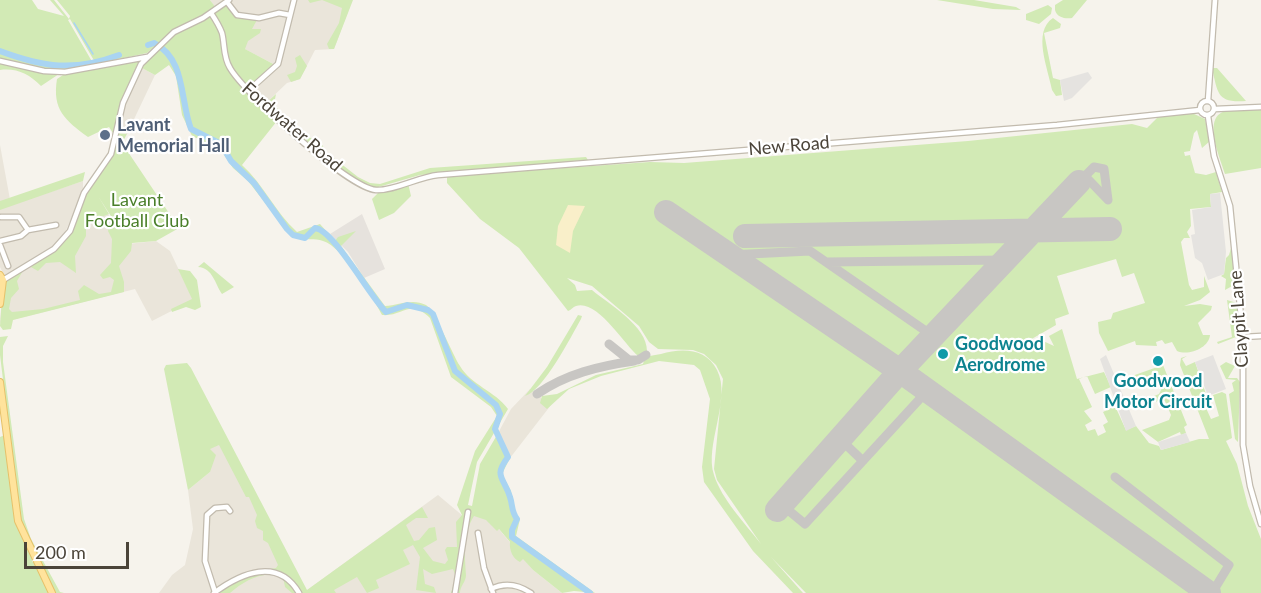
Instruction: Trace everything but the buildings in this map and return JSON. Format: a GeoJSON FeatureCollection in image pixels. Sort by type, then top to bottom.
{"type":"FeatureCollection","features":[{"type":"Feature","properties":{"kind":"main road"},"geometry":{"type":"LineString","coordinates":[[0,304],[2,277]]}},
{"type":"Feature","properties":{"kind":"main road"},"geometry":{"type":"LineString","coordinates":[[0,382],[3,432],[18,521],[52,593]]}},
{"type":"Feature","properties":{"kind":"street"},"geometry":{"type":"LineString","coordinates":[[249,90],[278,64],[294,0]]}},
{"type":"Feature","properties":{"kind":"street"},"geometry":{"type":"LineString","coordinates":[[1215,0],[1208,101],[1215,109]]}},
{"type":"Feature","properties":{"kind":"street"},"geometry":{"type":"LineString","coordinates":[[2,277],[54,249],[70,231],[84,193],[108,159],[130,83],[147,57],[174,32],[211,13],[228,1],[237,15],[259,18],[279,14],[290,15]]}},
{"type":"Feature","properties":{"kind":"street","name":"Fordwater Road"},"geometry":{"type":"LineString","coordinates":[[211,13],[222,34],[226,62],[238,80],[316,153],[357,183],[380,190]]}},
{"type":"Feature","properties":{"kind":"street"},"geometry":{"type":"LineString","coordinates":[[0,61],[44,71],[65,72],[147,57]]}},
{"type":"Feature","properties":{"kind":"street"},"geometry":{"type":"LineString","coordinates":[[1208,101],[1202,104],[1200,110],[1208,116],[1215,109],[1261,107]]}},
{"type":"Feature","properties":{"kind":"street","name":"New Road"},"geometry":{"type":"LineString","coordinates":[[380,190],[420,177],[438,174],[1057,125],[1200,110]]}},
{"type":"Feature","properties":{"kind":"street","name":"Claypit Lane"},"geometry":{"type":"LineString","coordinates":[[1208,116],[1214,156],[1230,206],[1243,337],[1242,445],[1250,486],[1261,524]]}},
{"type":"Feature","properties":{"kind":"street"},"geometry":{"type":"LineString","coordinates":[[1,217],[19,217],[28,230]]}},
{"type":"Feature","properties":{"kind":"street"},"geometry":{"type":"LineString","coordinates":[[8,266],[0,243],[21,236],[28,230],[56,225]]}},
{"type":"Feature","properties":{"kind":"street"},"geometry":{"type":"LineString","coordinates":[[1243,337],[1261,336]]}},
{"type":"Feature","properties":{"kind":"street"},"geometry":{"type":"LineString","coordinates":[[230,511],[227,507],[215,508],[207,514],[205,561],[215,592],[245,577],[273,571],[289,579],[299,593]]}},
{"type":"Feature","properties":{"kind":"street"},"geometry":{"type":"LineString","coordinates":[[455,593],[468,512]]}},
{"type":"Feature","properties":{"kind":"street"},"geometry":{"type":"LineString","coordinates":[[478,533],[492,591],[507,585],[518,586],[531,593]]}},
{"type":"Feature","properties":{"kind":"shaded area"},"geometry":{"type":"Polygon","coordinates":[[[210,0],[341,0],[351,4],[334,49],[315,50],[300,79],[287,83],[265,104],[251,91],[277,66],[241,47],[210,0]]]}},
{"type":"Feature","properties":{"kind":"shaded area"},"geometry":{"type":"Polygon","coordinates":[[[140,67],[155,75],[127,134],[117,133],[125,103],[140,67]]]}},
{"type":"Feature","properties":{"kind":"shaded area"},"geometry":{"type":"Polygon","coordinates":[[[1088,72],[1092,78],[1072,98],[1064,101],[1060,80],[1088,72]]]}},
{"type":"Feature","properties":{"kind":"shaded area"},"geometry":{"type":"Polygon","coordinates":[[[0,145],[11,205],[83,181],[83,192],[62,239],[53,248],[5,277],[0,267],[0,145]]]}},
{"type":"Feature","properties":{"kind":"shaded area"},"geometry":{"type":"Polygon","coordinates":[[[90,185],[127,244],[156,241],[170,251],[193,300],[152,321],[135,289],[0,323],[3,284],[64,240],[90,185]]]}},
{"type":"Feature","properties":{"kind":"shaded area"},"geometry":{"type":"Polygon","coordinates":[[[1220,193],[1226,252],[1224,274],[1208,280],[1202,263],[1195,258],[1191,235],[1195,234],[1192,210],[1211,207],[1210,194],[1220,193]]]}},
{"type":"Feature","properties":{"kind":"shaded area"},"geometry":{"type":"Polygon","coordinates":[[[362,214],[385,269],[364,278],[348,252],[330,234],[362,214]]]}},
{"type":"Feature","properties":{"kind":"shaded area"},"geometry":{"type":"Polygon","coordinates":[[[1106,355],[1136,426],[1126,431],[1100,359],[1106,355]]]}},
{"type":"Feature","properties":{"kind":"shaded area"},"geometry":{"type":"Polygon","coordinates":[[[1213,355],[1226,389],[1208,396],[1195,362],[1213,355]]]}},
{"type":"Feature","properties":{"kind":"shaded area"},"geometry":{"type":"Polygon","coordinates":[[[530,389],[551,405],[510,458],[497,435],[511,409],[530,389]]]}},
{"type":"Feature","properties":{"kind":"shaded area"},"geometry":{"type":"Polygon","coordinates":[[[1186,433],[1190,442],[1161,450],[1158,442],[1186,433]]]}},
{"type":"Feature","properties":{"kind":"shaded area"},"geometry":{"type":"Polygon","coordinates":[[[223,443],[300,593],[159,593],[172,575],[185,565],[193,529],[188,490],[210,472],[210,448],[223,443]]]}},
{"type":"Feature","properties":{"kind":"shaded area"},"geometry":{"type":"Polygon","coordinates":[[[438,495],[463,516],[487,515],[533,570],[562,593],[303,593],[438,495]]]}},
{"type":"Feature","properties":{"kind":"green space"},"geometry":{"type":"Polygon","coordinates":[[[0,0],[32,0],[38,9],[64,16],[50,0],[54,0],[69,19],[70,16],[57,0],[210,0],[216,8],[173,30],[147,53],[96,64],[70,19],[68,20],[94,65],[65,70],[41,86],[22,73],[0,70],[0,0]]]}},
{"type":"Feature","properties":{"kind":"green space"},"geometry":{"type":"Polygon","coordinates":[[[322,0],[353,0],[334,49],[329,49],[327,44],[339,23],[342,8],[322,0]]]}},
{"type":"Feature","properties":{"kind":"green space"},"geometry":{"type":"Polygon","coordinates":[[[937,0],[974,0],[1016,7],[1021,10],[993,9],[937,0]]]}},
{"type":"Feature","properties":{"kind":"green space"},"geometry":{"type":"Polygon","coordinates":[[[1063,0],[1087,0],[1072,18],[1067,18],[1060,16],[1055,10],[1055,5],[1063,0]]]}},
{"type":"Feature","properties":{"kind":"green space"},"geometry":{"type":"Polygon","coordinates":[[[227,3],[234,13],[258,18],[252,29],[261,29],[260,33],[248,41],[245,49],[277,66],[251,91],[277,121],[242,165],[297,232],[320,224],[335,241],[338,237],[356,231],[341,246],[385,306],[416,302],[430,309],[465,373],[497,397],[508,409],[477,462],[468,505],[472,506],[480,464],[497,435],[510,458],[502,474],[511,491],[514,512],[520,519],[516,536],[595,593],[574,591],[562,593],[523,559],[520,562],[515,559],[510,542],[499,529],[497,531],[486,520],[474,516],[466,537],[466,577],[460,593],[451,593],[456,577],[453,569],[432,574],[423,569],[425,584],[434,587],[436,593],[416,590],[420,557],[413,545],[403,550],[410,564],[376,580],[379,588],[367,593],[357,577],[334,590],[336,593],[292,593],[285,587],[283,577],[269,574],[241,584],[230,593],[217,593],[246,573],[276,568],[278,565],[268,543],[263,540],[263,531],[257,528],[255,521],[257,515],[249,497],[246,497],[219,445],[210,449],[216,455],[210,472],[188,490],[164,369],[166,365],[187,363],[191,368],[307,590],[422,507],[428,518],[416,518],[406,525],[414,541],[419,540],[429,528],[435,527],[437,540],[423,548],[433,561],[445,564],[448,560],[445,550],[447,547],[457,547],[456,522],[462,515],[457,505],[475,451],[497,416],[491,407],[451,377],[430,318],[417,309],[382,315],[356,273],[339,252],[323,241],[291,236],[248,181],[233,168],[220,149],[192,136],[182,115],[176,76],[169,65],[155,75],[140,67],[175,33],[227,3]]]}},
{"type":"Feature","properties":{"kind":"green space"},"geometry":{"type":"Polygon","coordinates":[[[1048,5],[1052,8],[1051,14],[1039,24],[1026,20],[1026,14],[1048,5]]]}},
{"type":"Feature","properties":{"kind":"green space"},"geometry":{"type":"Polygon","coordinates":[[[1053,18],[1061,24],[1060,28],[1044,33],[1053,78],[1060,80],[1062,95],[1056,96],[1052,90],[1042,41],[1043,32],[1053,18]]]}},
{"type":"Feature","properties":{"kind":"green space"},"geometry":{"type":"Polygon","coordinates":[[[300,55],[307,66],[300,79],[291,82],[287,75],[295,72],[297,66],[295,58],[300,55]]]}},
{"type":"Feature","properties":{"kind":"green space"},"geometry":{"type":"Polygon","coordinates":[[[139,61],[129,83],[113,133],[109,127],[88,137],[62,113],[56,99],[57,79],[66,73],[139,61]]]}},
{"type":"Feature","properties":{"kind":"green space"},"geometry":{"type":"Polygon","coordinates":[[[1212,68],[1217,68],[1246,101],[1229,100],[1220,95],[1212,68]]]}},
{"type":"Feature","properties":{"kind":"green space"},"geometry":{"type":"Polygon","coordinates":[[[276,94],[274,104],[294,127],[306,136],[320,141],[326,152],[358,177],[370,183],[380,184],[430,168],[586,157],[588,160],[420,175],[375,188],[359,182],[318,151],[265,104],[276,94]]]}},
{"type":"Feature","properties":{"kind":"green space"},"geometry":{"type":"Polygon","coordinates":[[[1232,110],[1261,110],[1261,168],[1225,174],[1215,142],[1214,123],[1217,116],[1232,110]]]}},
{"type":"Feature","properties":{"kind":"green space","name":"Goodwood Aerodrome"},"geometry":{"type":"Polygon","coordinates":[[[1192,113],[1205,119],[1210,141],[1202,148],[1197,130],[1194,133],[1190,151],[1184,152],[1185,156],[1190,155],[1195,173],[1206,175],[1216,172],[1222,192],[1210,194],[1211,207],[1190,209],[1191,226],[1187,232],[1190,238],[1184,238],[1181,242],[1189,285],[1192,290],[1204,287],[1204,276],[1210,292],[1200,300],[1184,306],[1200,304],[1212,306],[1198,323],[1203,335],[1210,335],[1209,340],[1198,350],[1192,352],[1177,351],[1172,342],[1165,344],[1162,340],[1156,342],[1157,346],[1136,345],[1135,341],[1108,351],[1099,333],[1098,322],[1111,319],[1113,313],[1145,303],[1134,273],[1122,277],[1116,259],[1057,276],[1069,314],[1055,319],[1056,325],[1023,344],[1025,348],[1041,340],[1054,346],[1049,336],[1062,329],[1077,379],[1083,377],[1079,379],[1092,407],[1084,411],[1092,421],[1085,425],[1088,431],[1095,429],[1098,436],[1106,432],[1103,425],[1108,422],[1103,412],[1115,406],[1126,430],[1136,426],[1149,443],[1159,446],[1161,450],[1199,439],[1209,439],[1180,365],[1181,358],[1187,356],[1182,359],[1186,366],[1195,362],[1206,394],[1201,397],[1211,419],[1219,416],[1213,395],[1222,392],[1226,394],[1232,438],[1226,441],[1237,464],[1248,506],[1261,539],[1261,593],[806,593],[771,557],[803,593],[793,593],[753,551],[704,482],[702,467],[710,399],[700,370],[694,365],[659,361],[601,376],[569,389],[547,409],[540,403],[542,396],[557,394],[596,375],[643,364],[650,356],[685,351],[707,357],[717,370],[721,382],[720,408],[712,450],[714,475],[728,502],[761,544],[717,480],[714,469],[723,379],[716,365],[704,354],[693,350],[658,349],[649,342],[639,326],[592,286],[567,278],[575,285],[577,291],[592,290],[626,317],[641,333],[647,351],[638,356],[610,324],[593,309],[576,306],[568,311],[519,248],[480,219],[447,183],[447,176],[650,162],[684,163],[968,141],[1132,124],[1147,128],[1158,117],[1192,113]]]}},
{"type":"Feature","properties":{"kind":"green space","name":"Lavant Football Club"},"geometry":{"type":"Polygon","coordinates":[[[117,133],[127,134],[122,143],[179,228],[156,241],[132,243],[131,251],[119,266],[124,282],[124,292],[13,320],[11,329],[3,330],[0,326],[3,284],[24,269],[17,281],[19,289],[11,298],[9,309],[12,312],[43,309],[80,300],[78,291],[84,285],[99,294],[111,292],[114,280],[110,277],[103,279],[100,275],[111,263],[112,239],[108,231],[111,221],[116,224],[98,196],[109,214],[91,221],[86,227],[86,236],[75,256],[76,273],[60,262],[46,263],[38,271],[29,266],[64,240],[90,185],[109,160],[117,133]]]}},
{"type":"Feature","properties":{"kind":"green space"},"geometry":{"type":"Polygon","coordinates":[[[85,172],[83,181],[0,210],[0,201],[85,172]]]}},
{"type":"Feature","properties":{"kind":"green space"},"geometry":{"type":"Polygon","coordinates":[[[408,183],[411,196],[394,213],[379,220],[372,199],[378,193],[408,183]]]}},
{"type":"Feature","properties":{"kind":"green space"},"geometry":{"type":"Polygon","coordinates":[[[1232,245],[1234,285],[1225,290],[1226,279],[1221,276],[1224,274],[1226,258],[1232,245]]]}},
{"type":"Feature","properties":{"kind":"green space"},"geometry":{"type":"Polygon","coordinates":[[[204,262],[234,287],[222,294],[210,273],[198,267],[204,262]]]}},
{"type":"Feature","properties":{"kind":"green space"},"geometry":{"type":"Polygon","coordinates":[[[178,269],[190,271],[197,280],[201,307],[195,310],[186,307],[172,312],[171,309],[192,299],[178,269]]]}},
{"type":"Feature","properties":{"kind":"green space"},"geometry":{"type":"Polygon","coordinates":[[[1227,300],[1237,303],[1241,335],[1218,344],[1217,342],[1232,337],[1227,300]]]}},
{"type":"Feature","properties":{"kind":"green space"},"geometry":{"type":"Polygon","coordinates":[[[578,315],[582,316],[581,319],[556,362],[540,384],[525,396],[547,367],[578,315]]]}},
{"type":"Feature","properties":{"kind":"green space"},"geometry":{"type":"Polygon","coordinates":[[[8,336],[3,346],[3,362],[24,519],[31,539],[60,592],[64,593],[54,593],[20,519],[0,355],[0,337],[8,336]]]}},
{"type":"Feature","properties":{"kind":"green space"},"geometry":{"type":"Polygon","coordinates":[[[1226,362],[1235,366],[1228,378],[1237,378],[1240,382],[1238,442],[1235,439],[1229,394],[1234,391],[1232,383],[1236,380],[1226,379],[1220,366],[1226,362]]]}},
{"type":"Feature","properties":{"kind":"green space"},"geometry":{"type":"Polygon","coordinates":[[[1163,365],[1187,425],[1184,427],[1186,433],[1181,435],[1180,432],[1158,442],[1142,430],[1169,420],[1171,415],[1165,401],[1161,400],[1144,406],[1142,401],[1159,394],[1161,390],[1156,377],[1152,375],[1134,382],[1132,376],[1163,365]]]}},
{"type":"Feature","properties":{"kind":"green space"},"geometry":{"type":"Polygon","coordinates":[[[1104,372],[1111,387],[1095,394],[1087,376],[1104,372]]]}},
{"type":"Feature","properties":{"kind":"green space"},"geometry":{"type":"Polygon","coordinates":[[[5,435],[12,500],[19,531],[50,593],[0,593],[0,437],[5,435]]]}},
{"type":"Feature","properties":{"kind":"sand"},"geometry":{"type":"Polygon","coordinates":[[[568,205],[585,206],[573,231],[570,253],[556,245],[558,226],[568,205]]]}},
{"type":"Feature","properties":{"kind":"waterway"},"geometry":{"type":"LineString","coordinates":[[74,23],[93,54]]}},
{"type":"Feature","properties":{"kind":"waterway"},"geometry":{"type":"LineString","coordinates":[[148,45],[154,43],[172,59],[177,70],[191,129],[221,144],[231,161],[254,183],[293,235],[305,238],[315,228],[323,232],[342,252],[386,312],[407,305],[428,310],[433,314],[455,371],[496,405],[500,414],[495,429],[508,457],[500,473],[517,519],[512,530],[512,537],[590,593]]}},
{"type":"Feature","properties":{"kind":"waterway"},"geometry":{"type":"LineString","coordinates":[[0,51],[30,61],[59,65],[87,64],[119,55]]}},
{"type":"Feature","properties":{"kind":"taxiway"},"geometry":{"type":"LineString","coordinates":[[1079,182],[1094,167],[1104,169],[1108,200]]}},
{"type":"Feature","properties":{"kind":"taxiway"},"geometry":{"type":"LineString","coordinates":[[1085,176],[1108,200]]}},
{"type":"Feature","properties":{"kind":"taxiway"},"geometry":{"type":"LineString","coordinates":[[729,255],[810,251],[933,336]]}},
{"type":"Feature","properties":{"kind":"taxiway"},"geometry":{"type":"LineString","coordinates":[[827,262],[1006,260]]}},
{"type":"Feature","properties":{"kind":"taxiway"},"geometry":{"type":"LineString","coordinates":[[609,344],[629,360],[638,360],[646,355]]}},
{"type":"Feature","properties":{"kind":"taxiway"},"geometry":{"type":"LineString","coordinates":[[537,394],[559,381],[583,372],[634,361]]}},
{"type":"Feature","properties":{"kind":"taxiway"},"geometry":{"type":"LineString","coordinates":[[782,505],[805,524],[927,391]]}},
{"type":"Feature","properties":{"kind":"taxiway"},"geometry":{"type":"LineString","coordinates":[[840,439],[863,461]]}},
{"type":"Feature","properties":{"kind":"taxiway"},"geometry":{"type":"LineString","coordinates":[[1115,477],[1229,565],[1212,593]]}},
{"type":"Feature","properties":{"kind":"runway"},"geometry":{"type":"LineString","coordinates":[[777,510],[900,371],[1079,182]]}},
{"type":"Feature","properties":{"kind":"runway"},"geometry":{"type":"LineString","coordinates":[[666,212],[900,371],[1209,593]]}},
{"type":"Feature","properties":{"kind":"runway"},"geometry":{"type":"LineString","coordinates":[[745,236],[1110,229]]}},
{"type":"Feature","properties":{"kind":"place","name":"Lavant Memorial Hall"},"geometry":{"type":"Point","coordinates":[105,135]}},
{"type":"Feature","properties":{"kind":"place","name":"Goodwood Aerodrome"},"geometry":{"type":"Point","coordinates":[943,354]}},
{"type":"Feature","properties":{"kind":"place","name":"Goodwood Motor Circuit"},"geometry":{"type":"Point","coordinates":[1158,361]}}]}
